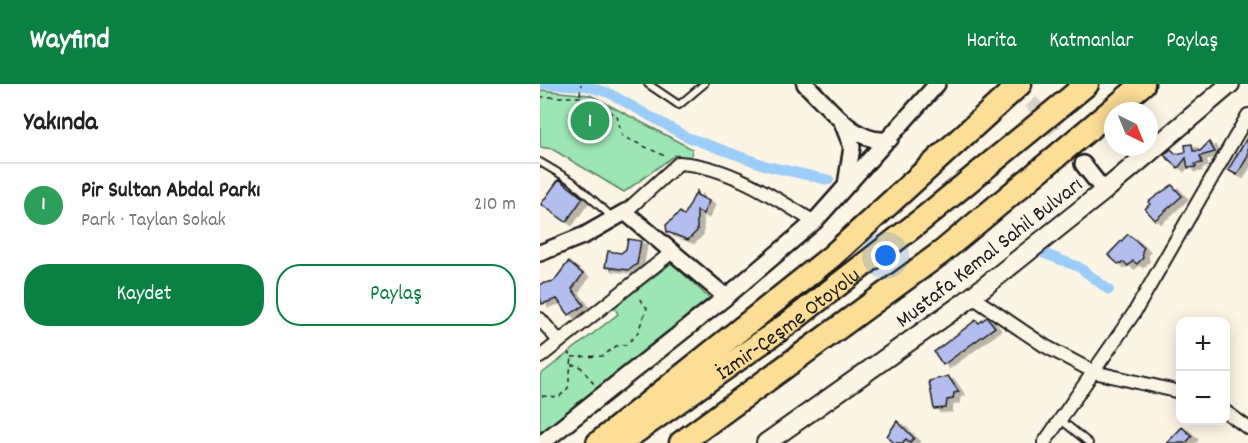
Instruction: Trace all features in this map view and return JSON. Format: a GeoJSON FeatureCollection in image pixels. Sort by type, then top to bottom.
{"type":"FeatureCollection","features":[{"type":"Feature","properties":{"kind":"highway"},"geometry":{"type":"LineString","coordinates":[[598,443],[832,256],[1020,84]]}},
{"type":"Feature","properties":{"kind":"highway","name":"İzmir-Çeşme Otoyolu"},"geometry":{"type":"LineString","coordinates":[[620,443],[789,323],[924,218],[1087,84]]}},
{"type":"Feature","properties":{"kind":"highway","name":"İzmir-Çeşme Otoyolu"},"geometry":{"type":"LineString","coordinates":[[681,443],[942,252],[1143,84]]}},
{"type":"Feature","properties":{"kind":"main road","name":"Mustafa Kemal Sahil Bulvarı"},"geometry":{"type":"LineString","coordinates":[[766,443],[972,296],[1104,191],[1230,84]]}},
{"type":"Feature","properties":{"kind":"street"},"geometry":{"type":"LineString","coordinates":[[806,84],[837,115],[856,140],[868,150],[869,162]]}},
{"type":"Feature","properties":{"kind":"street"},"geometry":{"type":"LineString","coordinates":[[542,443],[726,297],[814,222],[937,84]]}},
{"type":"Feature","properties":{"kind":"street"},"geometry":{"type":"LineString","coordinates":[[1044,443],[1134,313],[1248,115]]}},
{"type":"Feature","properties":{"kind":"street"},"geometry":{"type":"LineString","coordinates":[[856,140],[890,139]]}},
{"type":"Feature","properties":{"kind":"street"},"geometry":{"type":"LineString","coordinates":[[845,189],[856,140]]}},
{"type":"Feature","properties":{"kind":"street"},"geometry":{"type":"LineString","coordinates":[[540,253],[585,235],[620,216],[679,163],[715,168],[780,200],[814,222]]}},
{"type":"Feature","properties":{"kind":"street"},"geometry":{"type":"LineString","coordinates":[[1083,164],[1104,191]]}},
{"type":"Feature","properties":{"kind":"street"},"geometry":{"type":"LineString","coordinates":[[620,216],[726,297]]}},
{"type":"Feature","properties":{"kind":"street"},"geometry":{"type":"LineString","coordinates":[[540,357],[671,253]]}},
{"type":"Feature","properties":{"kind":"street"},"geometry":{"type":"LineString","coordinates":[[972,296],[1045,346],[1094,372],[1176,391]]}},
{"type":"Feature","properties":{"kind":"street"},"geometry":{"type":"LineString","coordinates":[[540,319],[559,341]]}},
{"type":"Feature","properties":{"kind":"street"},"geometry":{"type":"LineString","coordinates":[[1230,415],[1248,428]]}},
{"type":"Feature","properties":{"kind":"lane"},"geometry":{"type":"LineString","coordinates":[[648,84],[680,105],[704,84]]}},
{"type":"Feature","properties":{"kind":"lane"},"geometry":{"type":"LineString","coordinates":[[540,162],[572,181],[620,216]]}},
{"type":"Feature","properties":{"kind":"lane"},"geometry":{"type":"LineString","coordinates":[[1061,420],[1089,443]]}},
{"type":"Feature","properties":{"kind":"path"},"geometry":{"type":"LineString","coordinates":[[580,97],[581,84]]}},
{"type":"Feature","properties":{"kind":"path"},"geometry":{"type":"LineString","coordinates":[[540,97],[580,97],[617,116],[622,136],[679,163]]}},
{"type":"Feature","properties":{"kind":"path"},"geometry":{"type":"LineString","coordinates":[[572,357],[603,356],[634,339],[646,308],[629,286]]}},
{"type":"Feature","properties":{"kind":"path"},"geometry":{"type":"LineString","coordinates":[[542,396],[555,398],[566,392],[572,357],[559,341]]}},
{"type":"Feature","properties":{"kind":"path"},"geometry":{"type":"LineString","coordinates":[[579,357],[579,365],[604,396]]}},
{"type":"Feature","properties":{"kind":"path"},"geometry":{"type":"LineString","coordinates":[[571,365],[579,365]]}},
{"type":"Feature","properties":{"kind":"green space"},"geometry":{"type":"Polygon","coordinates":[[[540,90],[590,95],[692,149],[691,158],[675,155],[624,192],[552,149],[540,147],[540,90]]]}},
{"type":"Feature","properties":{"kind":"green space"},"geometry":{"type":"Polygon","coordinates":[[[672,263],[709,298],[540,433],[540,375],[618,314],[614,307],[672,263]]]}},
{"type":"Feature","properties":{"kind":"building"},"geometry":{"type":"Polygon","coordinates":[[[1248,136],[1248,156],[1237,175],[1228,170],[1248,136]]]}},
{"type":"Feature","properties":{"kind":"building"},"geometry":{"type":"Polygon","coordinates":[[[1209,142],[1215,152],[1200,156],[1202,163],[1195,164],[1196,167],[1188,168],[1186,158],[1178,168],[1164,155],[1171,149],[1176,154],[1186,152],[1185,145],[1192,144],[1193,151],[1200,151],[1209,142]]]}},
{"type":"Feature","properties":{"kind":"building"},"geometry":{"type":"Polygon","coordinates":[[[559,179],[583,198],[566,222],[541,204],[559,179]]]}},
{"type":"Feature","properties":{"kind":"building"},"geometry":{"type":"Polygon","coordinates":[[[1172,185],[1182,196],[1155,220],[1145,209],[1150,204],[1148,202],[1172,185]]]}},
{"type":"Feature","properties":{"kind":"building"},"geometry":{"type":"Polygon","coordinates":[[[697,190],[697,195],[709,201],[703,214],[697,211],[697,231],[688,240],[667,232],[666,225],[680,212],[684,216],[697,190]]]}},
{"type":"Feature","properties":{"kind":"building"},"geometry":{"type":"Polygon","coordinates":[[[1128,234],[1144,248],[1143,258],[1137,264],[1133,261],[1128,266],[1124,262],[1118,264],[1108,255],[1128,234]]]}},
{"type":"Feature","properties":{"kind":"building"},"geometry":{"type":"Polygon","coordinates":[[[628,239],[641,241],[637,264],[629,270],[605,267],[608,251],[621,253],[626,249],[628,239]]]}},
{"type":"Feature","properties":{"kind":"building"},"geometry":{"type":"Polygon","coordinates":[[[568,262],[583,274],[572,289],[584,305],[569,315],[557,299],[542,304],[540,297],[540,284],[554,281],[568,262]]]}},
{"type":"Feature","properties":{"kind":"building"},"geometry":{"type":"Polygon","coordinates":[[[987,317],[995,327],[943,365],[934,352],[976,320],[979,323],[987,317]]]}},
{"type":"Feature","properties":{"kind":"building"},"geometry":{"type":"Polygon","coordinates":[[[948,376],[959,392],[954,393],[953,399],[947,400],[946,408],[934,409],[929,381],[948,376]]]}},
{"type":"Feature","properties":{"kind":"building"},"geometry":{"type":"Polygon","coordinates":[[[897,421],[914,438],[910,442],[906,439],[902,443],[894,443],[887,436],[897,421]]]}},
{"type":"Feature","properties":{"kind":"building"},"geometry":{"type":"Polygon","coordinates":[[[1182,427],[1192,436],[1186,443],[1167,443],[1182,427]]]}},
{"type":"Feature","properties":{"kind":"waterway"},"geometry":{"type":"LineString","coordinates":[[544,84],[586,86],[609,93],[687,137],[767,166],[829,180]]}},
{"type":"Feature","properties":{"kind":"waterway"},"geometry":{"type":"LineString","coordinates":[[1040,252],[1079,267],[1109,290]]}},
{"type":"Feature","properties":{"kind":"tunnel"},"geometry":{"type":"LineString","coordinates":[[1016,84],[1083,164]]}},
{"type":"Feature","properties":{"kind":"place","name":"Pir Sultan Abdal Parkı"},"geometry":{"type":"Point","coordinates":[590,121]}}]}
